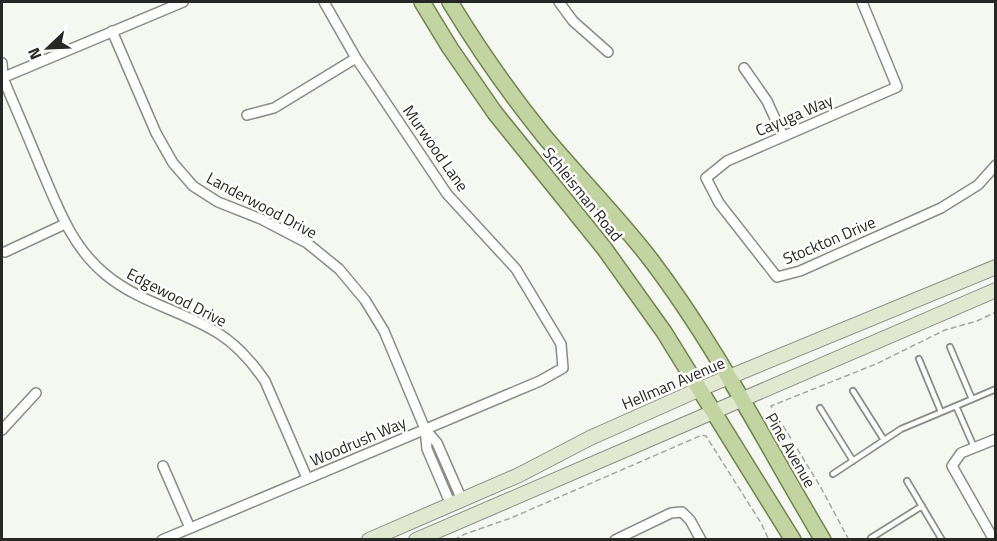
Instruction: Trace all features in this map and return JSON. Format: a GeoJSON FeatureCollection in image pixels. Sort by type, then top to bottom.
{"type":"FeatureCollection","features":[{"type":"Feature","properties":{"kind":"main road","name":"Schleisman Road"},"geometry":{"type":"LineString","coordinates":[[422,2],[450,48],[495,113],[625,276],[664,332],[713,411]]}},
{"type":"Feature","properties":{"kind":"main road","name":"Schleisman Road"},"geometry":{"type":"LineString","coordinates":[[450,2],[516,99],[650,260],[684,307],[728,378]]}},
{"type":"Feature","properties":{"kind":"main road","name":"Hellman Avenue"},"geometry":{"type":"LineString","coordinates":[[369,540],[519,475],[590,438],[700,389],[996,267]]}},
{"type":"Feature","properties":{"kind":"main road"},"geometry":{"type":"LineString","coordinates":[[416,540],[996,290]]}},
{"type":"Feature","properties":{"kind":"main road","name":"Pine Avenue"},"geometry":{"type":"LineString","coordinates":[[728,378],[823,540]]}},
{"type":"Feature","properties":{"kind":"main road"},"geometry":{"type":"LineString","coordinates":[[713,411],[793,540]]}},
{"type":"Feature","properties":{"kind":"street"},"geometry":{"type":"LineString","coordinates":[[2,77],[183,2]]}},
{"type":"Feature","properties":{"kind":"street","name":"Murwood Lane"},"geometry":{"type":"LineString","coordinates":[[324,2],[356,58],[447,194],[516,269],[561,344],[563,368]]}},
{"type":"Feature","properties":{"kind":"street"},"geometry":{"type":"LineString","coordinates":[[559,2],[573,21],[608,52]]}},
{"type":"Feature","properties":{"kind":"street","name":"Cayuga Way"},"geometry":{"type":"LineString","coordinates":[[706,178],[727,161],[897,87],[862,2]]}},
{"type":"Feature","properties":{"kind":"street","name":"Landerwood Drive"},"geometry":{"type":"LineString","coordinates":[[112,31],[156,133],[173,163],[193,186],[218,202],[261,219],[307,243],[339,269],[366,300],[384,331],[425,429],[436,443],[457,503]]}},
{"type":"Feature","properties":{"kind":"street"},"geometry":{"type":"LineString","coordinates":[[247,115],[274,108],[356,58]]}},
{"type":"Feature","properties":{"kind":"street","name":"Edgewood Drive"},"geometry":{"type":"LineString","coordinates":[[2,63],[2,77],[65,224],[94,264],[115,282],[139,296],[217,332],[232,342],[265,381],[307,478]]}},
{"type":"Feature","properties":{"kind":"street"},"geometry":{"type":"LineString","coordinates":[[744,68],[767,101],[783,136]]}},
{"type":"Feature","properties":{"kind":"street","name":"Stockton Drive"},"geometry":{"type":"LineString","coordinates":[[706,178],[719,203],[777,278],[800,271],[941,208],[978,184],[996,165]]}},
{"type":"Feature","properties":{"kind":"street"},"geometry":{"type":"LineString","coordinates":[[5,252],[65,224]]}},
{"type":"Feature","properties":{"kind":"street","name":"Woodrush Way"},"geometry":{"type":"LineString","coordinates":[[162,540],[540,381],[563,368]]}},
{"type":"Feature","properties":{"kind":"street"},"geometry":{"type":"LineString","coordinates":[[2,430],[36,393]]}},
{"type":"Feature","properties":{"kind":"street"},"geometry":{"type":"LineString","coordinates":[[994,540],[952,466],[962,453],[996,439]]}},
{"type":"Feature","properties":{"kind":"street"},"geometry":{"type":"LineString","coordinates":[[163,466],[190,528]]}},
{"type":"Feature","properties":{"kind":"street"},"geometry":{"type":"LineString","coordinates":[[615,540],[671,513],[682,512],[690,520],[701,540]]}},
{"type":"Feature","properties":{"kind":"lane"},"geometry":{"type":"LineString","coordinates":[[950,347],[972,399]]}},
{"type":"Feature","properties":{"kind":"lane"},"geometry":{"type":"LineString","coordinates":[[919,359],[941,412]]}},
{"type":"Feature","properties":{"kind":"lane"},"geometry":{"type":"LineString","coordinates":[[833,474],[901,429],[996,389]]}},
{"type":"Feature","properties":{"kind":"lane"},"geometry":{"type":"LineString","coordinates":[[853,391],[884,440]]}},
{"type":"Feature","properties":{"kind":"lane"},"geometry":{"type":"LineString","coordinates":[[956,406],[974,447]]}},
{"type":"Feature","properties":{"kind":"lane"},"geometry":{"type":"LineString","coordinates":[[820,408],[853,461]]}},
{"type":"Feature","properties":{"kind":"lane"},"geometry":{"type":"LineString","coordinates":[[907,482],[940,537],[932,540]]}},
{"type":"Feature","properties":{"kind":"lane"},"geometry":{"type":"LineString","coordinates":[[871,538],[922,507]]}},
{"type":"Feature","properties":{"kind":"path"},"geometry":{"type":"LineString","coordinates":[[454,540],[511,518],[702,435],[706,436],[761,523],[769,540]]}}]}
